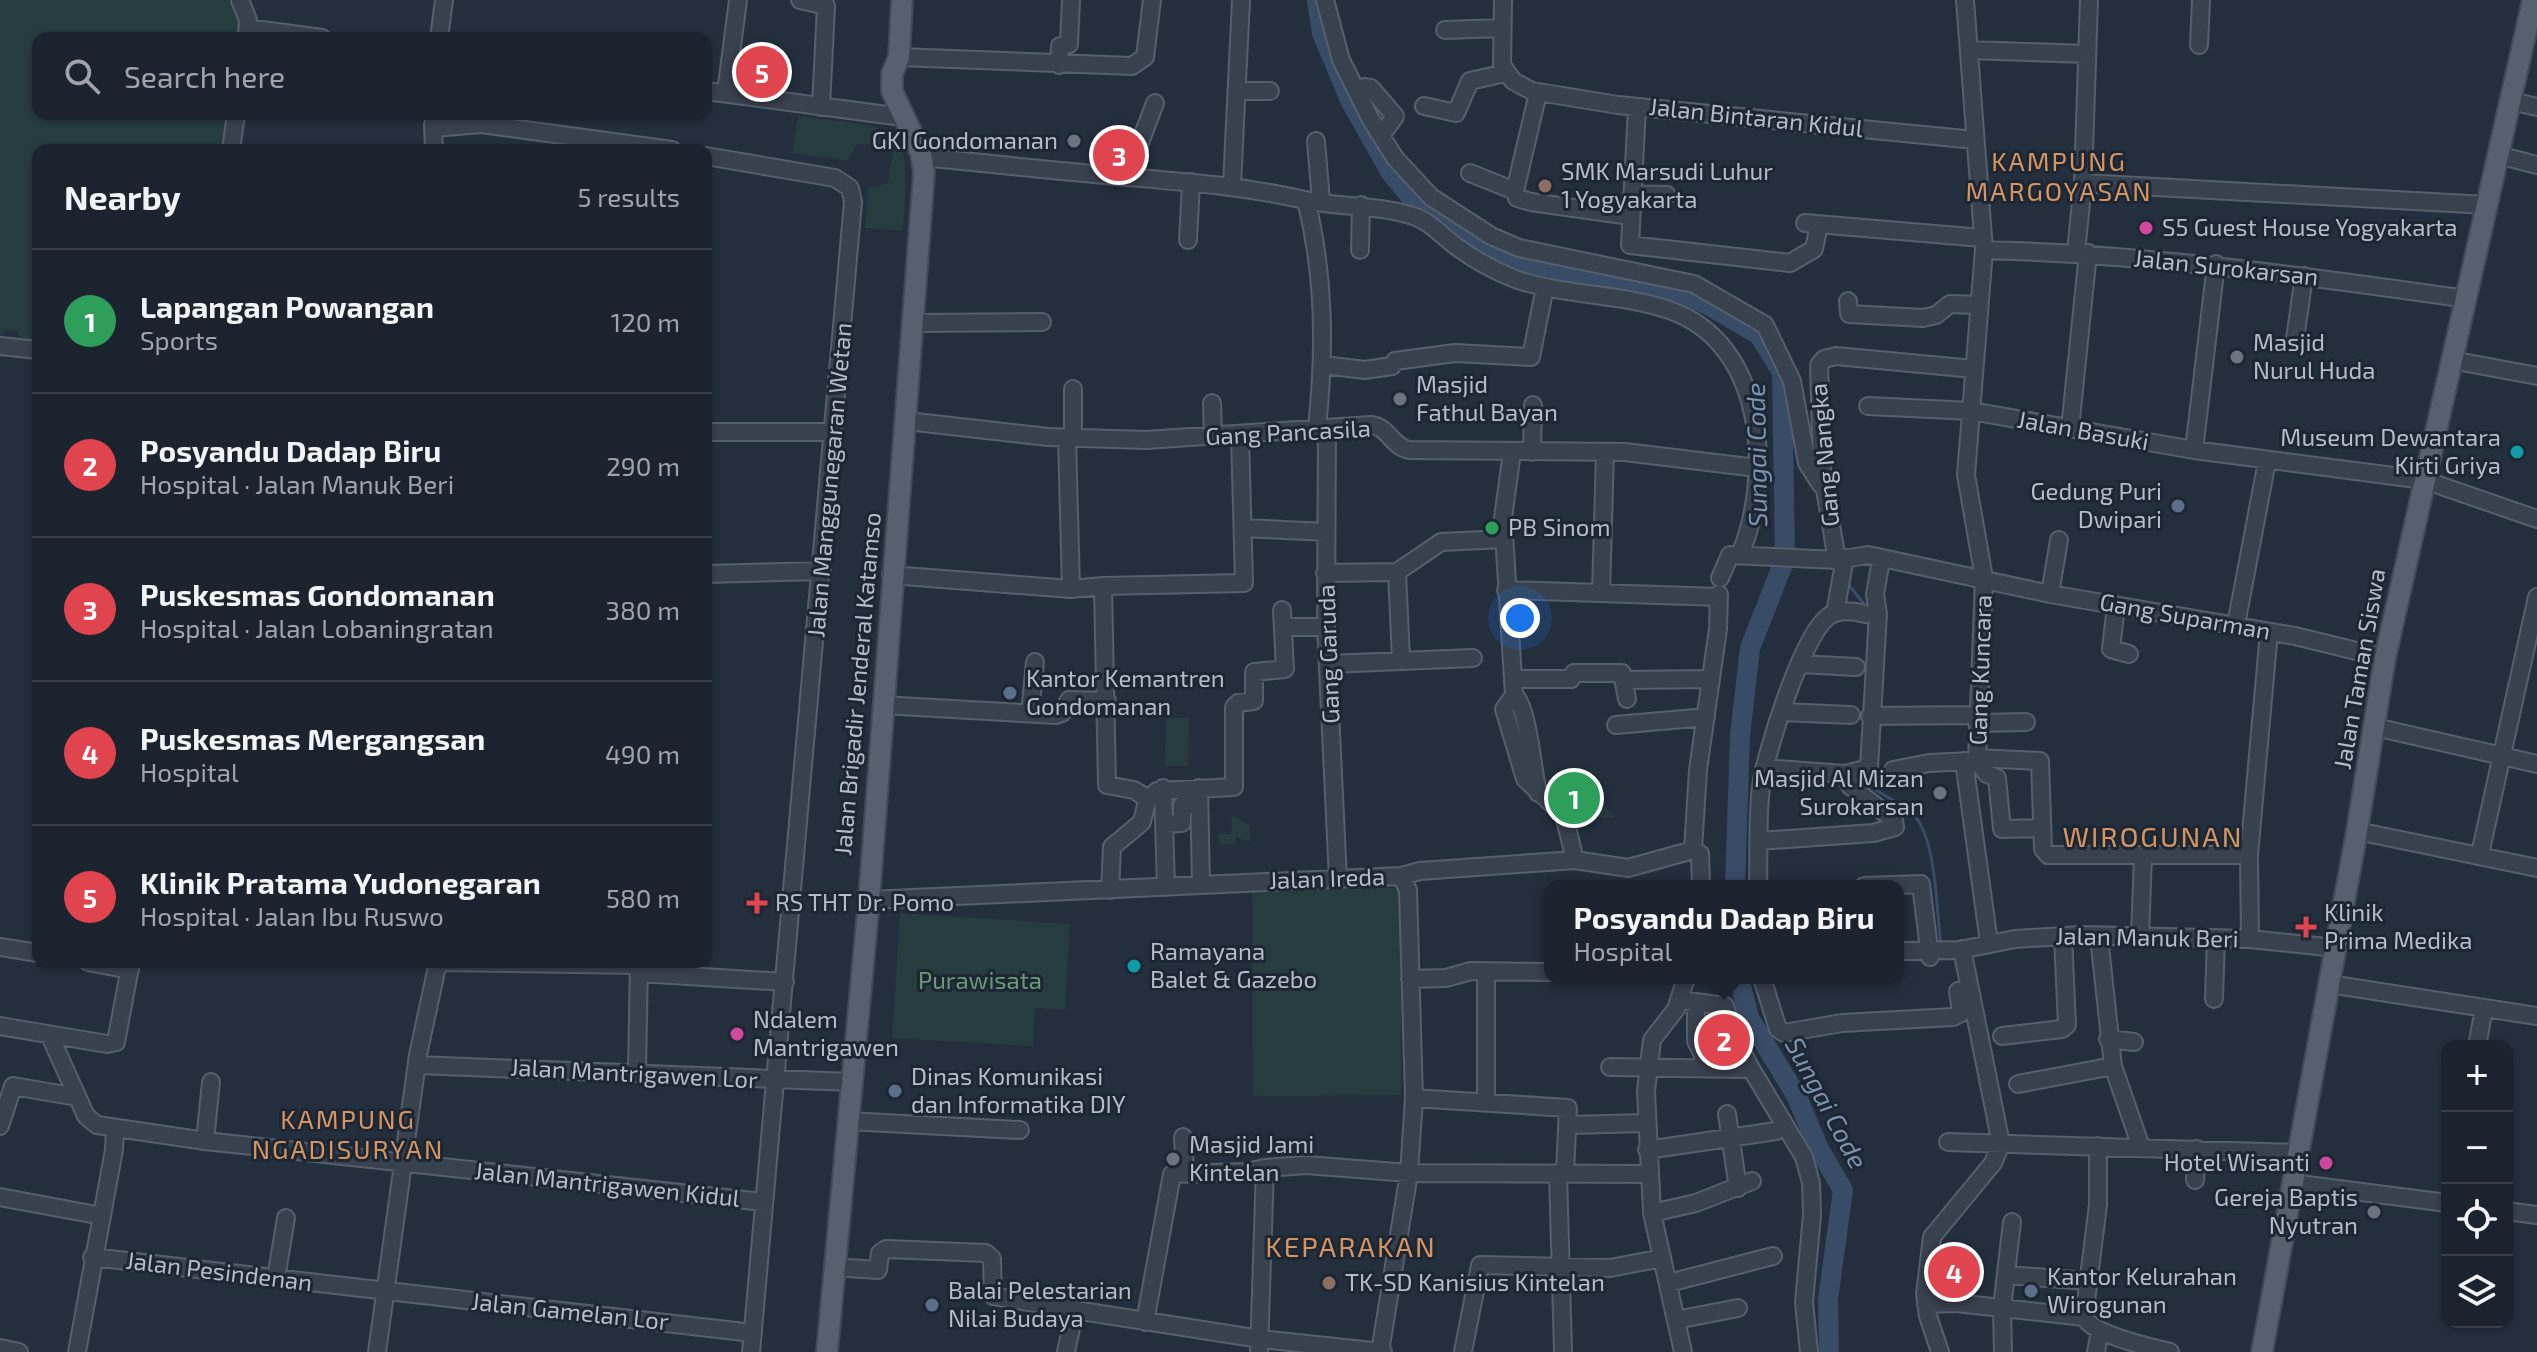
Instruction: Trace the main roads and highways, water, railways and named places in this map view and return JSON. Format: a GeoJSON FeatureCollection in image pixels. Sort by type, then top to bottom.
{"type":"FeatureCollection","features":[{"type":"Feature","properties":{"kind":"main road"},"geometry":{"type":"LineString","coordinates":[[889,0],[887,57],[896,66]]}},
{"type":"Feature","properties":{"kind":"main road"},"geometry":{"type":"LineString","coordinates":[[896,66],[902,0]]}},
{"type":"Feature","properties":{"kind":"main road","name":"Jalan Taman Siswa"},"geometry":{"type":"LineString","coordinates":[[2262,1352],[2357,831],[2385,658],[2533,0]]}},
{"type":"Feature","properties":{"kind":"main road","name":"Jalan Brigadir Jenderal Katamso"},"geometry":{"type":"LineString","coordinates":[[827,1352],[869,900],[891,575],[907,421],[923,157],[892,97],[896,66]]}},
{"type":"Feature","properties":{"kind":"waterway","name":"Sungai Code"},"geometry":{"type":"LineString","coordinates":[[1317,0],[1322,33],[1350,100],[1391,173],[1416,203],[1473,242],[1511,260],[1681,293],[1708,305],[1759,335],[1782,372],[1785,559],[1750,648],[1740,736],[1735,880]]}},
{"type":"Feature","properties":{"kind":"waterway"},"geometry":{"type":"LineString","coordinates":[[1848,584],[1868,609]]}},
{"type":"Feature","properties":{"kind":"waterway"},"geometry":{"type":"LineString","coordinates":[[1862,760],[1869,620]]}},
{"type":"Feature","properties":{"kind":"waterway"},"geometry":{"type":"LineString","coordinates":[[1863,776],[1874,788],[1912,813],[1920,824],[1931,856],[1941,945]]}},
{"type":"Feature","properties":{"kind":"waterway","name":"Sungai Code"},"geometry":{"type":"LineString","coordinates":[[1740,984],[1749,1018],[1796,1095],[1819,1149],[1843,1190],[1828,1299],[1829,1352]]}},
{"type":"Feature","properties":{"kind":"waterway"},"geometry":{"type":"LineString","coordinates":[[1935,1277],[1941,1237]]}},
{"type":"Feature","properties":{"kind":"place","name":"Klinik Pratama Yudonegaran"},"geometry":{"type":"Point","coordinates":[762,72]}},
{"type":"Feature","properties":{"kind":"place","name":"GKI Gondomanan"},"geometry":{"type":"Point","coordinates":[1074,141]}},
{"type":"Feature","properties":{"kind":"place","name":"Puskesmas Gondomanan"},"geometry":{"type":"Point","coordinates":[1119,155]}},
{"type":"Feature","properties":{"kind":"place","name":"SMK Marsudi Luhur 1 Yogyakarta"},"geometry":{"type":"Point","coordinates":[1545,186]}},
{"type":"Feature","properties":{"kind":"place","name":"S5 Guest House Yogyakarta"},"geometry":{"type":"Point","coordinates":[2146,228]}},
{"type":"Feature","properties":{"kind":"place","name":"Masjid Nurul Huda"},"geometry":{"type":"Point","coordinates":[2237,357]}},
{"type":"Feature","properties":{"kind":"place","name":"Masjid Fathul Bayan"},"geometry":{"type":"Point","coordinates":[1400,399]}},
{"type":"Feature","properties":{"kind":"place","name":"Museum Dewantara Kirti Griya"},"geometry":{"type":"Point","coordinates":[2517,452]}},
{"type":"Feature","properties":{"kind":"place","name":"Gedung Puri Dwipari"},"geometry":{"type":"Point","coordinates":[2178,506]}},
{"type":"Feature","properties":{"kind":"place","name":"PB Sinom"},"geometry":{"type":"Point","coordinates":[1492,528]}},
{"type":"Feature","properties":{"kind":"place","name":"Kantor Kemantren Gondomanan"},"geometry":{"type":"Point","coordinates":[1010,693]}},
{"type":"Feature","properties":{"kind":"place","name":"Masjid Al Mizan Surokarsan"},"geometry":{"type":"Point","coordinates":[1940,793]}},
{"type":"Feature","properties":{"kind":"place","name":"Lapangan Powangan"},"geometry":{"type":"Point","coordinates":[1574,798]}},
{"type":"Feature","properties":{"kind":"place","name":"RS THT Dr. Pomo"},"geometry":{"type":"Point","coordinates":[757,903]}},
{"type":"Feature","properties":{"kind":"place","name":"Klinik Prima Medika"},"geometry":{"type":"Point","coordinates":[2306,927]}},
{"type":"Feature","properties":{"kind":"place","name":"Ramayana Balet & Gazebo"},"geometry":{"type":"Point","coordinates":[1134,966]}},
{"type":"Feature","properties":{"kind":"place","name":"Ndalem Mantrigawen"},"geometry":{"type":"Point","coordinates":[737,1034]}},
{"type":"Feature","properties":{"kind":"place","name":"Posyandu Dadap Biru"},"geometry":{"type":"Point","coordinates":[1724,1040]}},
{"type":"Feature","properties":{"kind":"place","name":"Dinas Komunikasi dan Informatika DIY"},"geometry":{"type":"Point","coordinates":[895,1091]}},
{"type":"Feature","properties":{"kind":"place","name":"Masjid Jami Kintelan"},"geometry":{"type":"Point","coordinates":[1173,1159]}},
{"type":"Feature","properties":{"kind":"place","name":"Hotel Wisanti"},"geometry":{"type":"Point","coordinates":[2326,1163]}},
{"type":"Feature","properties":{"kind":"place","name":"Gereja Baptis Nyutran"},"geometry":{"type":"Point","coordinates":[2374,1212]}},
{"type":"Feature","properties":{"kind":"place","name":"Puskesmas Mergangsan"},"geometry":{"type":"Point","coordinates":[1954,1272]}},
{"type":"Feature","properties":{"kind":"place","name":"TK-SD Kanisius Kintelan"},"geometry":{"type":"Point","coordinates":[1329,1283]}},
{"type":"Feature","properties":{"kind":"place","name":"Kantor Kelurahan Wirogunan"},"geometry":{"type":"Point","coordinates":[2031,1291]}},
{"type":"Feature","properties":{"kind":"place","name":"Balai Pelestarian Nilai Budaya"},"geometry":{"type":"Point","coordinates":[932,1305]}},
{"type":"Feature","properties":{"kind":"district","name":"KAMPUNG MARGOYASAN"},"geometry":{"type":"Point","coordinates":[2059,177]}},
{"type":"Feature","properties":{"kind":"district","name":"WIROGUNAN"},"geometry":{"type":"Point","coordinates":[2153,837]}},
{"type":"Feature","properties":{"kind":"district","name":"KAMPUNG NGADISURYAN"},"geometry":{"type":"Point","coordinates":[348,1135]}},
{"type":"Feature","properties":{"kind":"district","name":"KEPARAKAN"},"geometry":{"type":"Point","coordinates":[1351,1247]}},
{"type":"Feature","properties":{"kind":"park label","name":"Purawisata"},"geometry":{"type":"Point","coordinates":[980,981]}}]}
